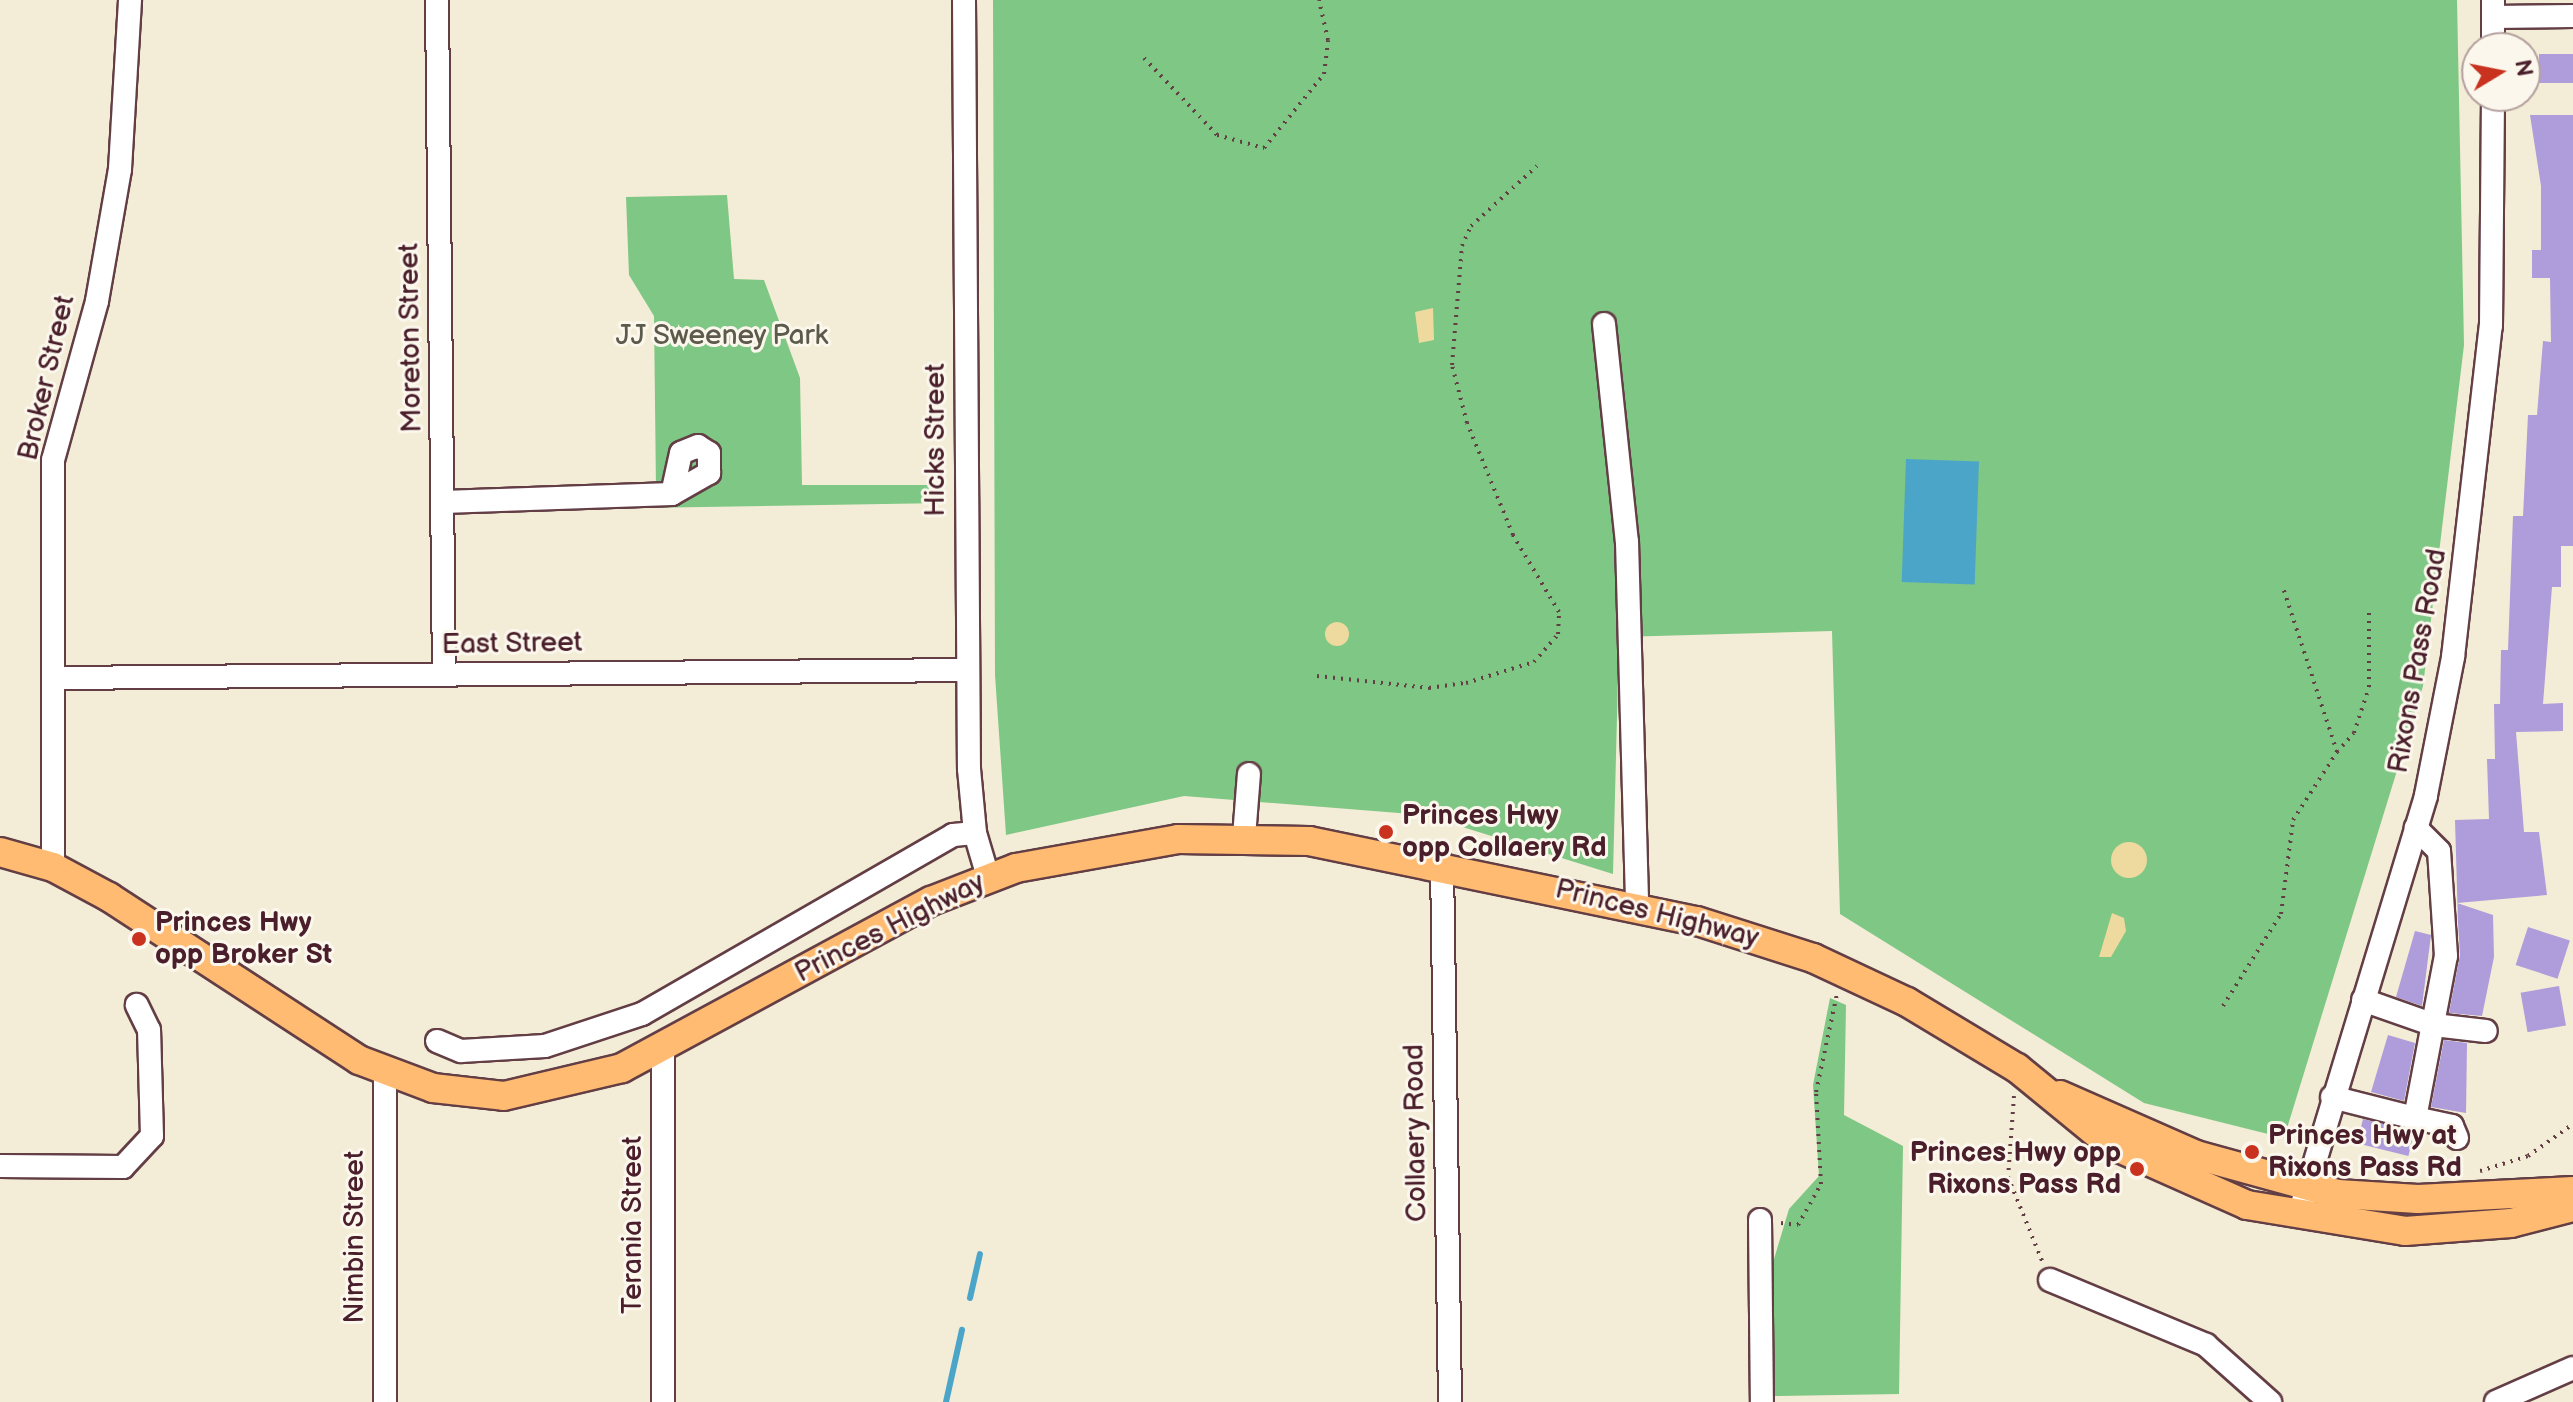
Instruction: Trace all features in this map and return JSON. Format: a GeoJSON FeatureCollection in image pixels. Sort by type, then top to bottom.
{"type":"FeatureCollection","features":[{"type":"Feature","properties":{"kind":"main road","name":"Princes Highway"},"geometry":{"type":"LineString","coordinates":[[0,852],[53,867],[385,1071],[433,1088],[504,1096],[573,1085],[663,1049],[898,918],[988,877],[1135,843],[1244,837],[1442,863],[1742,933],[1844,971],[2055,1094],[2164,1144],[2306,1186],[2418,1199],[2573,1191]]}},
{"type":"Feature","properties":{"kind":"main road","name":"Princes Highway"},"geometry":{"type":"LineString","coordinates":[[2055,1094],[2085,1126],[2156,1168],[2211,1193],[2300,1218],[2421,1230],[2511,1223],[2573,1207]]}},
{"type":"Feature","properties":{"kind":"street","name":"Broker Street"},"geometry":{"type":"LineString","coordinates":[[53,867],[56,678],[53,460],[97,301],[120,169],[130,0]]}},
{"type":"Feature","properties":{"kind":"street","name":"Moreton Street"},"geometry":{"type":"LineString","coordinates":[[437,0],[444,675]]}},
{"type":"Feature","properties":{"kind":"street","name":"Hicks Street"},"geometry":{"type":"LineString","coordinates":[[964,0],[968,670],[975,833],[988,877]]}},
{"type":"Feature","properties":{"kind":"street"},"geometry":{"type":"LineString","coordinates":[[2493,32],[2493,9],[2573,16]]}},
{"type":"Feature","properties":{"kind":"street","name":"Rixons Pass Road"},"geometry":{"type":"LineString","coordinates":[[2300,1218],[2332,1097],[2416,828],[2453,657],[2480,460],[2491,326],[2493,112]]}},
{"type":"Feature","properties":{"kind":"street"},"geometry":{"type":"LineString","coordinates":[[1604,324],[1627,542],[1637,907]]}},
{"type":"Feature","properties":{"kind":"street"},"geometry":{"type":"LineString","coordinates":[[443,502],[672,494]]}},
{"type":"Feature","properties":{"kind":"street","name":"East Street"},"geometry":{"type":"LineString","coordinates":[[56,678],[968,670]]}},
{"type":"Feature","properties":{"kind":"street"},"geometry":{"type":"LineString","coordinates":[[1244,837],[1249,774]]}},
{"type":"Feature","properties":{"kind":"street"},"geometry":{"type":"LineString","coordinates":[[2415,1118],[2446,956],[2439,851],[2416,828]]}},
{"type":"Feature","properties":{"kind":"street"},"geometry":{"type":"LineString","coordinates":[[437,1041],[461,1051],[545,1046],[642,1014],[953,835],[975,833]]}},
{"type":"Feature","properties":{"kind":"street","name":"Collaery Road"},"geometry":{"type":"LineString","coordinates":[[1442,863],[1450,1402]]}},
{"type":"Feature","properties":{"kind":"street"},"geometry":{"type":"LineString","coordinates":[[2363,1000],[2434,1025],[2486,1031]]}},
{"type":"Feature","properties":{"kind":"street"},"geometry":{"type":"LineString","coordinates":[[0,1166],[123,1167],[152,1136],[149,1030],[137,1005]]}},
{"type":"Feature","properties":{"kind":"street","name":"Terania Street"},"geometry":{"type":"LineString","coordinates":[[663,1049],[663,1402]]}},
{"type":"Feature","properties":{"kind":"street","name":"Nimbin Street"},"geometry":{"type":"LineString","coordinates":[[385,1071],[385,1402]]}},
{"type":"Feature","properties":{"kind":"street"},"geometry":{"type":"LineString","coordinates":[[2332,1097],[2452,1126],[2457,1138]]}},
{"type":"Feature","properties":{"kind":"street"},"geometry":{"type":"LineString","coordinates":[[1760,1220],[1762,1402]]}},
{"type":"Feature","properties":{"kind":"street"},"geometry":{"type":"LineString","coordinates":[[2050,1280],[2206,1345],[2270,1402]]}},
{"type":"Feature","properties":{"kind":"street"},"geometry":{"type":"LineString","coordinates":[[2496,1402],[2573,1368]]}},
{"type":"Feature","properties":{"kind":"path"},"geometry":{"type":"LineString","coordinates":[[1144,58],[1217,135],[1264,148],[1324,74],[1328,40],[1319,0]]}},
{"type":"Feature","properties":{"kind":"path"},"geometry":{"type":"LineString","coordinates":[[1317,676],[1429,688],[1466,683],[1534,662],[1558,634],[1559,612],[1497,497],[1452,365],[1462,246],[1471,226],[1537,166]]}},
{"type":"Feature","properties":{"kind":"path"},"geometry":{"type":"LineString","coordinates":[[2283,588],[2337,752]]}},
{"type":"Feature","properties":{"kind":"path"},"geometry":{"type":"LineString","coordinates":[[2223,1006],[2281,914],[2293,820],[2337,752],[2354,733],[2369,687],[2369,609]]}},
{"type":"Feature","properties":{"kind":"path"},"geometry":{"type":"LineString","coordinates":[[1760,1220],[1798,1225],[1821,1184],[1816,1092],[1837,994]]}},
{"type":"Feature","properties":{"kind":"path"},"geometry":{"type":"LineString","coordinates":[[2014,1096],[2008,1177],[2050,1280]]}},
{"type":"Feature","properties":{"kind":"path"},"geometry":{"type":"LineString","coordinates":[[2468,1175],[2528,1156],[2573,1124]]}},
{"type":"Feature","properties":{"kind":"green space"},"geometry":{"type":"Polygon","coordinates":[[[993,0],[2457,0],[2464,345],[2423,686],[2284,1138],[2144,1103],[1840,914],[1832,631],[1619,637],[1613,874],[1424,815],[1184,796],[1006,835],[995,675],[993,0]]]}},
{"type":"Feature","properties":{"kind":"green space","name":"JJ Sweeney Park"},"geometry":{"type":"Polygon","coordinates":[[[727,195],[734,279],[764,280],[800,378],[802,485],[944,485],[944,503],[458,511],[656,489],[654,316],[629,275],[626,197],[727,195]]]}},
{"type":"Feature","properties":{"kind":"green space"},"geometry":{"type":"Polygon","coordinates":[[[1830,998],[1846,1005],[1844,1115],[1903,1146],[1899,1394],[1773,1396],[1771,1269],[1789,1209],[1819,1176],[1813,1085],[1830,998]]]}},
{"type":"Feature","properties":{"kind":"sand"},"geometry":{"type":"Polygon","coordinates":[[[1433,308],[1434,340],[1419,343],[1415,312],[1433,308]]]}},
{"type":"Feature","properties":{"kind":"sand"},"geometry":{"type":"Polygon","coordinates":[[[1337,622],[1346,625],[1349,634],[1346,643],[1337,646],[1328,643],[1325,634],[1328,625],[1337,622]]]}},
{"type":"Feature","properties":{"kind":"sand"},"geometry":{"type":"Polygon","coordinates":[[[2129,842],[2142,847],[2147,860],[2142,873],[2129,878],[2116,873],[2111,860],[2116,847],[2129,842]]]}},
{"type":"Feature","properties":{"kind":"sand"},"geometry":{"type":"Polygon","coordinates":[[[2112,913],[2124,918],[2126,931],[2111,957],[2099,957],[2112,913]]]}},
{"type":"Feature","properties":{"kind":"water"},"geometry":{"type":"Polygon","coordinates":[[[1906,459],[1979,462],[1975,584],[1902,582],[1906,459]]]}},
{"type":"Feature","properties":{"kind":"building"},"geometry":{"type":"Polygon","coordinates":[[[2541,54],[2573,54],[2573,83],[2541,83],[2541,54]]]}},
{"type":"Feature","properties":{"kind":"building"},"geometry":{"type":"Polygon","coordinates":[[[2530,115],[2573,115],[2573,546],[2561,546],[2561,587],[2552,587],[2543,704],[2563,703],[2563,731],[2516,732],[2524,832],[2539,832],[2547,895],[2457,903],[2455,820],[2489,819],[2487,759],[2495,759],[2494,704],[2500,704],[2501,650],[2508,650],[2513,516],[2523,516],[2528,415],[2537,415],[2543,341],[2551,342],[2550,278],[2532,278],[2532,250],[2541,250],[2541,186],[2530,115]]]}},
{"type":"Feature","properties":{"kind":"building"},"geometry":{"type":"Polygon","coordinates":[[[2457,903],[2493,915],[2494,957],[2482,1016],[2449,1013],[2460,955],[2457,903]]]}},
{"type":"Feature","properties":{"kind":"building"},"geometry":{"type":"Polygon","coordinates":[[[2528,927],[2570,941],[2557,979],[2516,965],[2528,927]]]}},
{"type":"Feature","properties":{"kind":"building"},"geometry":{"type":"Polygon","coordinates":[[[2415,931],[2431,935],[2422,1006],[2396,997],[2415,931]]]}},
{"type":"Feature","properties":{"kind":"building"},"geometry":{"type":"Polygon","coordinates":[[[2559,986],[2566,1025],[2528,1032],[2521,993],[2559,986]]]}},
{"type":"Feature","properties":{"kind":"building"},"geometry":{"type":"Polygon","coordinates":[[[2388,1035],[2415,1043],[2404,1101],[2371,1092],[2388,1035]]]}},
{"type":"Feature","properties":{"kind":"building"},"geometry":{"type":"Polygon","coordinates":[[[2444,1040],[2467,1043],[2466,1113],[2431,1107],[2444,1040]]]}},
{"type":"Feature","properties":{"kind":"building"},"geometry":{"type":"Polygon","coordinates":[[[2363,1119],[2414,1132],[2408,1156],[2357,1143],[2363,1119]]]}},
{"type":"Feature","properties":{"kind":"waterway"},"geometry":{"type":"LineString","coordinates":[[970,1298],[980,1254]]}},
{"type":"Feature","properties":{"kind":"waterway"},"geometry":{"type":"LineString","coordinates":[[946,1402],[962,1330]]}},
{"type":"Feature","properties":{"kind":"place","name":"Princes Hwy opp Collaery Rd"},"geometry":{"type":"Point","coordinates":[1386,832]}},
{"type":"Feature","properties":{"kind":"place","name":"Princes Hwy opp Broker St"},"geometry":{"type":"Point","coordinates":[139,939]}},
{"type":"Feature","properties":{"kind":"place","name":"Princes Hwy at Rixons Pass Rd"},"geometry":{"type":"Point","coordinates":[2252,1152]}},
{"type":"Feature","properties":{"kind":"place","name":"Princes Hwy opp Rixons Pass Rd"},"geometry":{"type":"Point","coordinates":[2137,1169]}}]}
